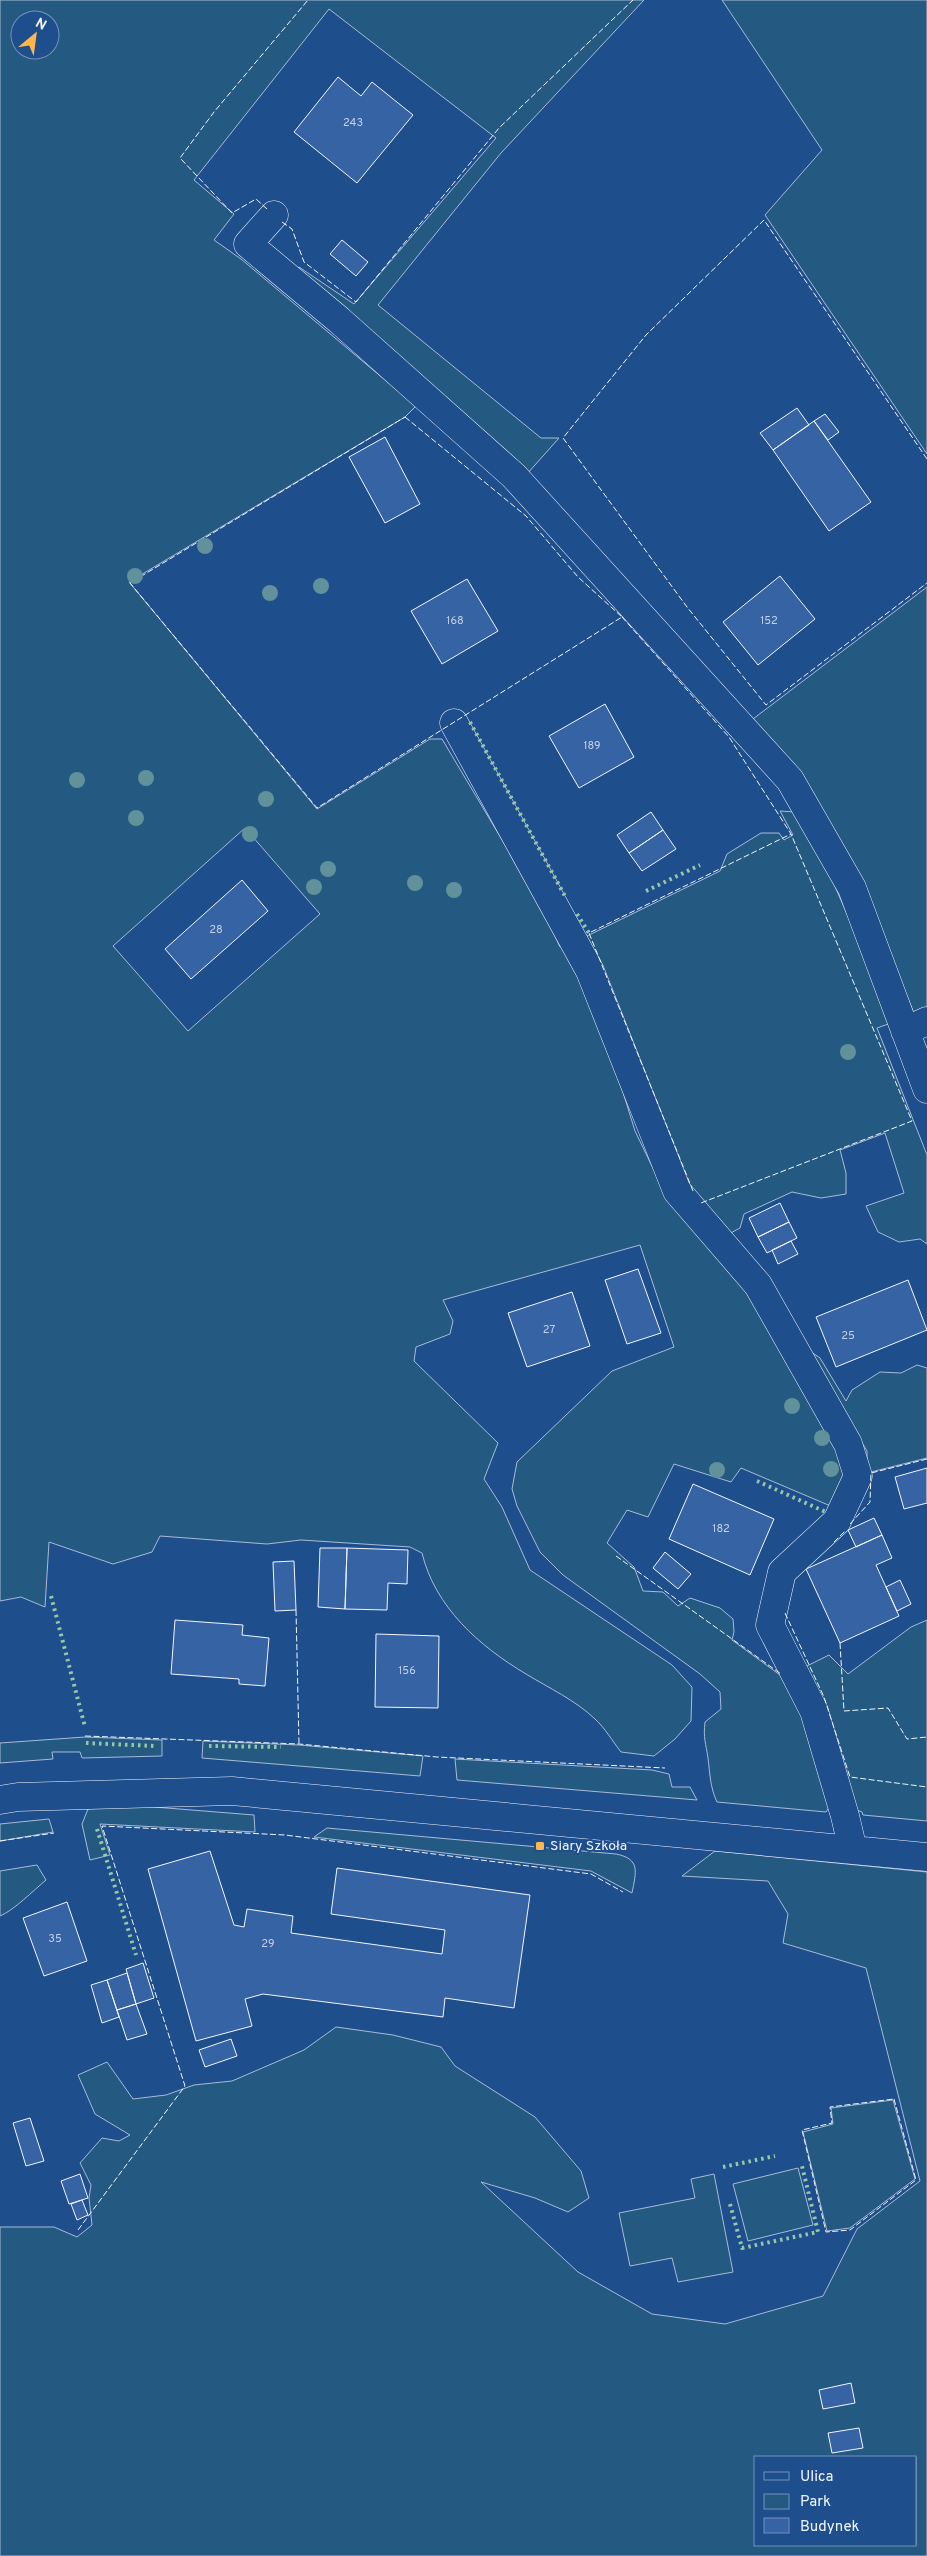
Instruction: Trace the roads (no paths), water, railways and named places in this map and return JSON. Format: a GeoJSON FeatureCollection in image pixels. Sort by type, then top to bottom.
{"type":"FeatureCollection","features":[{"type":"Feature","properties":{"kind":"street"},"geometry":{"type":"LineString","coordinates":[[274,215],[248,244],[339,320],[514,476],[790,780],[852,888],[916,1026],[927,1089]]}},
{"type":"Feature","properties":{"kind":"street"},"geometry":{"type":"LineString","coordinates":[[454,723],[565,911],[677,1191],[758,1285],[848,1444],[858,1476],[837,1521],[782,1572],[770,1625],[814,1711],[853,1850]]}},
{"type":"Feature","properties":{"kind":"street"},"geometry":{"type":"LineString","coordinates":[[0,1800],[18,1797],[232,1791],[927,1857]]}},
{"type":"Feature","properties":{"kind":"place","name":"Siary Szkoła"},"geometry":{"type":"Point","coordinates":[540,1846]}}]}
